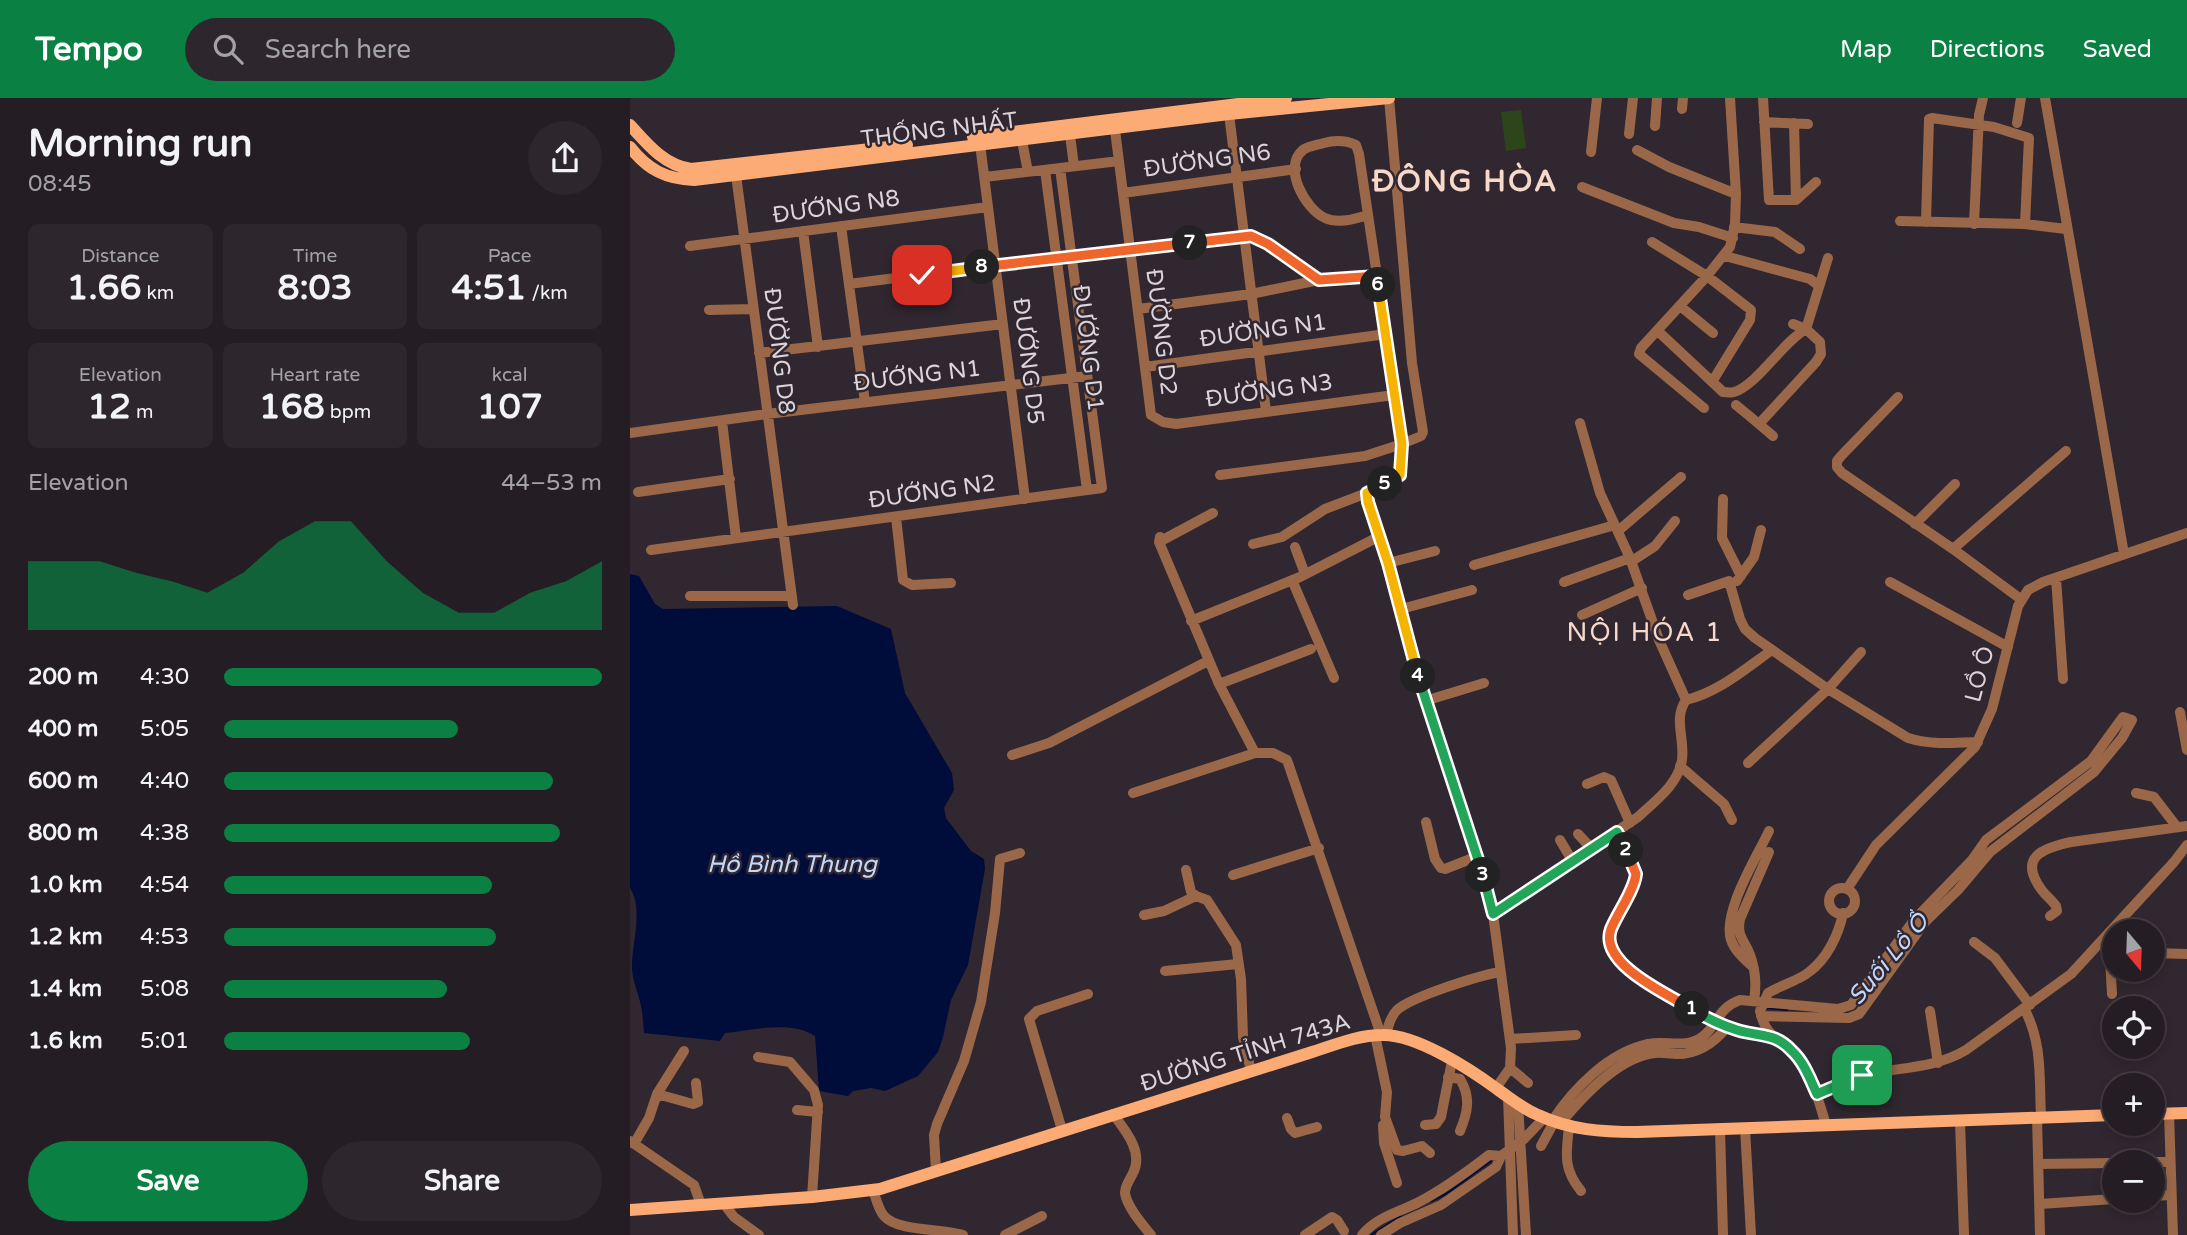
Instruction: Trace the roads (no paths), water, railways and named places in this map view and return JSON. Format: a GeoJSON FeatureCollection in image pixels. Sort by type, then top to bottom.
{"type":"FeatureCollection","features":[{"type":"Feature","properties":{"kind":"main road","name":"THỐNG NHẤT"},"geometry":{"type":"LineString","coordinates":[[630,125],[662,157],[679,167],[702,170],[1114,125],[1286,98]]}},
{"type":"Feature","properties":{"kind":"main road","name":"THỐNG NHẤT"},"geometry":{"type":"LineString","coordinates":[[1228,109],[1389,98]]}},
{"type":"Feature","properties":{"kind":"main road","name":"THỐNG NHẤT"},"geometry":{"type":"LineString","coordinates":[[630,147],[653,169],[673,179],[694,180],[980,140],[1022,141],[1070,135],[1114,125]]}},
{"type":"Feature","properties":{"kind":"main road"},"geometry":{"type":"LineString","coordinates":[[653,169],[662,157]]}},
{"type":"Feature","properties":{"kind":"main road","name":"ĐƯỜNG TỈNH 743A"},"geometry":{"type":"LineString","coordinates":[[630,1210],[873,1190],[1359,1038],[1381,1035],[1419,1045],[1556,1122],[1616,1132],[2102,1115]]}},
{"type":"Feature","properties":{"kind":"main road"},"geometry":{"type":"LineString","coordinates":[[2165,1114],[2187,1113]]}},
{"type":"Feature","properties":{"kind":"street"},"geometry":{"type":"LineString","coordinates":[[1220,475],[1365,456],[1421,436],[1423,428],[1412,363],[1389,98]]}},
{"type":"Feature","properties":{"kind":"street"},"geometry":{"type":"LineString","coordinates":[[1591,152],[1597,98]]}},
{"type":"Feature","properties":{"kind":"street"},"geometry":{"type":"LineString","coordinates":[[1629,134],[1633,98]]}},
{"type":"Feature","properties":{"kind":"street"},"geometry":{"type":"LineString","coordinates":[[1655,126],[1657,98]]}},
{"type":"Feature","properties":{"kind":"street"},"geometry":{"type":"LineString","coordinates":[[1704,408],[1639,354],[1641,348],[1725,256],[1734,232],[1736,194],[1730,98]]}},
{"type":"Feature","properties":{"kind":"street"},"geometry":{"type":"LineString","coordinates":[[1763,98],[1769,200],[1796,200],[1815,183]]}},
{"type":"Feature","properties":{"kind":"street"},"geometry":{"type":"LineString","coordinates":[[1974,224],[1979,115],[1983,98]]}},
{"type":"Feature","properties":{"kind":"street"},"geometry":{"type":"LineString","coordinates":[[2017,123],[2021,98]]}},
{"type":"Feature","properties":{"kind":"street"},"geometry":{"type":"LineString","coordinates":[[2045,98],[2124,554]]}},
{"type":"Feature","properties":{"kind":"street"},"geometry":{"type":"LineString","coordinates":[[1228,109],[1266,411]]}},
{"type":"Feature","properties":{"kind":"street"},"geometry":{"type":"LineString","coordinates":[[1926,222],[1929,119],[1979,124],[2006,130],[2030,140],[2025,224]]}},
{"type":"Feature","properties":{"kind":"street"},"geometry":{"type":"LineString","coordinates":[[1764,122],[1808,124]]}},
{"type":"Feature","properties":{"kind":"street"},"geometry":{"type":"LineString","coordinates":[[1794,123],[1796,200]]}},
{"type":"Feature","properties":{"kind":"street","name":"ĐƯỜNG D2"},"geometry":{"type":"LineString","coordinates":[[1114,125],[1151,415]]}},
{"type":"Feature","properties":{"kind":"street"},"geometry":{"type":"LineString","coordinates":[[1070,135],[1074,166]]}},
{"type":"Feature","properties":{"kind":"street","name":"ĐƯỚNG D5"},"geometry":{"type":"LineString","coordinates":[[980,140],[1025,499]]}},
{"type":"Feature","properties":{"kind":"street"},"geometry":{"type":"LineString","coordinates":[[1022,141],[1028,172]]}},
{"type":"Feature","properties":{"kind":"street"},"geometry":{"type":"LineString","coordinates":[[1253,544],[1282,537],[1325,509],[1367,493],[1400,475],[1402,444],[1394,395],[1386,334],[1359,155],[1356,145],[1348,141],[1333,141],[1305,148],[1298,157],[1296,169],[1299,191],[1315,211],[1326,219],[1353,219],[1368,215]]}},
{"type":"Feature","properties":{"kind":"street"},"geometry":{"type":"LineString","coordinates":[[1637,150],[1670,167],[1736,194]]}},
{"type":"Feature","properties":{"kind":"street"},"geometry":{"type":"LineString","coordinates":[[985,177],[1119,161]]}},
{"type":"Feature","properties":{"kind":"street","name":"ĐƯỚNG D1"},"geometry":{"type":"LineString","coordinates":[[1060,168],[1102,488]]}},
{"type":"Feature","properties":{"kind":"street","name":"ĐƯỜNG N6"},"geometry":{"type":"LineString","coordinates":[[1123,192],[1296,169]]}},
{"type":"Feature","properties":{"kind":"street","name":"ĐƯỚNG D1"},"geometry":{"type":"LineString","coordinates":[[1045,170],[1087,491]]}},
{"type":"Feature","properties":{"kind":"street","name":"ĐƯỜNG D8"},"geometry":{"type":"LineString","coordinates":[[690,596],[792,600],[736,175]]}},
{"type":"Feature","properties":{"kind":"street"},"geometry":{"type":"LineString","coordinates":[[1581,187],[1674,223],[1734,232],[1776,232],[1800,249]]}},
{"type":"Feature","properties":{"kind":"street","name":"ĐƯỚNG N8"},"geometry":{"type":"LineString","coordinates":[[690,246],[988,206]]}},
{"type":"Feature","properties":{"kind":"street"},"geometry":{"type":"LineString","coordinates":[[1051,216],[1066,214]]}},
{"type":"Feature","properties":{"kind":"street"},"geometry":{"type":"LineString","coordinates":[[1900,221],[2025,224],[2066,229]]}},
{"type":"Feature","properties":{"kind":"street"},"geometry":{"type":"LineString","coordinates":[[841,226],[865,402]]}},
{"type":"Feature","properties":{"kind":"street"},"geometry":{"type":"LineString","coordinates":[[803,231],[818,347]]}},
{"type":"Feature","properties":{"kind":"street"},"geometry":{"type":"LineString","coordinates":[[849,284],[1244,236],[1258,238],[1319,280]]}},
{"type":"Feature","properties":{"kind":"street"},"geometry":{"type":"LineString","coordinates":[[1652,242],[1707,276],[1743,302],[1751,312],[1747,326],[1712,383]]}},
{"type":"Feature","properties":{"kind":"street"},"geometry":{"type":"LineString","coordinates":[[1725,256],[1810,279],[1818,285]]}},
{"type":"Feature","properties":{"kind":"street"},"geometry":{"type":"LineString","coordinates":[[1661,334],[1712,383],[1723,391],[1735,392],[1747,384],[1796,335],[1806,329],[1828,258]]}},
{"type":"Feature","properties":{"kind":"street"},"geometry":{"type":"LineString","coordinates":[[1138,309],[1251,294],[1319,280],[1377,276]]}},
{"type":"Feature","properties":{"kind":"street"},"geometry":{"type":"LineString","coordinates":[[1062,299],[1077,297]]}},
{"type":"Feature","properties":{"kind":"street"},"geometry":{"type":"LineString","coordinates":[[1679,306],[1713,333]]}},
{"type":"Feature","properties":{"kind":"street"},"geometry":{"type":"LineString","coordinates":[[709,310],[753,309]]}},
{"type":"Feature","properties":{"kind":"street"},"geometry":{"type":"LineString","coordinates":[[759,353],[1003,324]]}},
{"type":"Feature","properties":{"kind":"street"},"geometry":{"type":"LineString","coordinates":[[1759,424],[1800,381],[1821,354],[1820,342],[1806,329],[1793,324]]}},
{"type":"Feature","properties":{"kind":"street"},"geometry":{"type":"LineString","coordinates":[[1066,331],[1081,329]]}},
{"type":"Feature","properties":{"kind":"street","name":"ĐƯỜNG N1"},"geometry":{"type":"LineString","coordinates":[[1145,367],[1386,334]]}},
{"type":"Feature","properties":{"kind":"street"},"geometry":{"type":"LineString","coordinates":[[1072,377],[1087,376]]}},
{"type":"Feature","properties":{"kind":"street","name":"ĐƯỚNG N1"},"geometry":{"type":"LineString","coordinates":[[630,433],[1072,377]]}},
{"type":"Feature","properties":{"kind":"street","name":"ĐƯỜNG N3"},"geometry":{"type":"LineString","coordinates":[[1151,415],[1163,422],[1176,424],[1394,395]]}},
{"type":"Feature","properties":{"kind":"street"},"geometry":{"type":"LineString","coordinates":[[1898,397],[1842,455],[1837,461],[1837,467],[2022,600],[2028,590],[2056,578],[2187,533]]}},
{"type":"Feature","properties":{"kind":"street"},"geometry":{"type":"LineString","coordinates":[[1737,405],[1773,436]]}},
{"type":"Feature","properties":{"kind":"street"},"geometry":{"type":"LineString","coordinates":[[722,421],[736,538]]}},
{"type":"Feature","properties":{"kind":"street"},"geometry":{"type":"LineString","coordinates":[[1493,914],[1630,823],[1659,798],[1672,783],[1681,766],[1683,750],[1679,715],[1686,700],[1659,640],[1631,560],[1600,493],[1580,424]]}},
{"type":"Feature","properties":{"kind":"street"},"geometry":{"type":"LineString","coordinates":[[1082,452],[1097,449]]}},
{"type":"Feature","properties":{"kind":"street"},"geometry":{"type":"LineString","coordinates":[[1953,549],[2066,451]]}},
{"type":"Feature","properties":{"kind":"street"},"geometry":{"type":"LineString","coordinates":[[1474,565],[1617,528],[1681,477]]}},
{"type":"Feature","properties":{"kind":"street"},"geometry":{"type":"LineString","coordinates":[[638,492],[730,479]]}},
{"type":"Feature","properties":{"kind":"street"},"geometry":{"type":"LineString","coordinates":[[1915,524],[1955,484]]}},
{"type":"Feature","properties":{"kind":"street","name":"ĐƯỚNG N2"},"geometry":{"type":"LineString","coordinates":[[651,550],[1102,488]]}},
{"type":"Feature","properties":{"kind":"street"},"geometry":{"type":"LineString","coordinates":[[1367,493],[1425,701],[1478,856],[1493,914],[1510,1039],[1510,1069],[1496,1088]]}},
{"type":"Feature","properties":{"kind":"street"},"geometry":{"type":"LineString","coordinates":[[1723,499],[1722,538],[1741,576]]}},
{"type":"Feature","properties":{"kind":"street"},"geometry":{"type":"LineString","coordinates":[[1213,513],[1159,540],[1219,684],[1255,753]]}},
{"type":"Feature","properties":{"kind":"street"},"geometry":{"type":"LineString","coordinates":[[896,517],[903,580],[912,585],[951,583]]}},
{"type":"Feature","properties":{"kind":"street"},"geometry":{"type":"LineString","coordinates":[[1564,582],[1631,560],[1655,546],[1675,521]]}},
{"type":"Feature","properties":{"kind":"street"},"geometry":{"type":"LineString","coordinates":[[1733,588],[1754,557],[1761,530]]}},
{"type":"Feature","properties":{"kind":"street"},"geometry":{"type":"LineString","coordinates":[[1191,621],[1292,580],[1380,536]]}},
{"type":"Feature","properties":{"kind":"street"},"geometry":{"type":"LineString","coordinates":[[1295,547],[1305,574]]}},
{"type":"Feature","properties":{"kind":"street"},"geometry":{"type":"LineString","coordinates":[[1388,563],[1435,551]]}},
{"type":"Feature","properties":{"kind":"street"},"geometry":{"type":"LineString","coordinates":[[2056,578],[2063,679]]}},
{"type":"Feature","properties":{"kind":"street"},"geometry":{"type":"LineString","coordinates":[[1292,580],[1334,678]]}},
{"type":"Feature","properties":{"kind":"street"},"geometry":{"type":"LineString","coordinates":[[1688,594],[1730,581],[1745,629],[1828,689],[1908,738],[1950,743],[1978,742]]}},
{"type":"Feature","properties":{"kind":"street"},"geometry":{"type":"LineString","coordinates":[[1890,582],[2008,647]]}},
{"type":"Feature","properties":{"kind":"street"},"geometry":{"type":"LineString","coordinates":[[1582,615],[1642,588]]}},
{"type":"Feature","properties":{"kind":"street"},"geometry":{"type":"LineString","coordinates":[[1401,610],[1472,590]]}},
{"type":"Feature","properties":{"kind":"street","name":"LỒ Ô"},"geometry":{"type":"LineString","coordinates":[[1847,889],[1876,845],[1978,742],[1992,709],[2022,600]]}},
{"type":"Feature","properties":{"kind":"street"},"geometry":{"type":"LineString","coordinates":[[1219,684],[1311,649]]}},
{"type":"Feature","properties":{"kind":"street"},"geometry":{"type":"LineString","coordinates":[[1686,700],[1699,697],[1730,681],[1772,650]]}},
{"type":"Feature","properties":{"kind":"street"},"geometry":{"type":"LineString","coordinates":[[1748,763],[1828,689],[1861,652]]}},
{"type":"Feature","properties":{"kind":"street"},"geometry":{"type":"LineString","coordinates":[[1012,755],[1049,743],[1209,661]]}},
{"type":"Feature","properties":{"kind":"street"},"geometry":{"type":"LineString","coordinates":[[1425,701],[1484,683]]}},
{"type":"Feature","properties":{"kind":"street"},"geometry":{"type":"LineString","coordinates":[[2180,712],[2187,750]]}},
{"type":"Feature","properties":{"kind":"street"},"geometry":{"type":"LineString","coordinates":[[1362,1235],[1391,1214],[1450,1184],[1489,1155],[1509,1150],[1556,1122],[1612,1072],[1654,1053],[1676,1049],[1702,1037],[1721,1024],[1727,1005],[1740,1000],[1760,1007],[1838,1009],[1851,1005],[1915,919],[1972,860],[1986,840],[2030,813],[2094,772],[2122,738],[2132,720],[2123,717],[2091,761],[2030,813]]}},
{"type":"Feature","properties":{"kind":"street"},"geometry":{"type":"LineString","coordinates":[[1133,793],[1255,753],[1273,753],[1287,760],[1381,1035],[1387,1092],[1386,1121],[1396,1183]]}},
{"type":"Feature","properties":{"kind":"street"},"geometry":{"type":"LineString","coordinates":[[1681,766],[1724,804],[1732,820]]}},
{"type":"Feature","properties":{"kind":"street"},"geometry":{"type":"LineString","coordinates":[[1587,784],[1604,777],[1611,780],[1630,823]]}},
{"type":"Feature","properties":{"kind":"street"},"geometry":{"type":"LineString","coordinates":[[2136,793],[2154,797],[2182,826]]}},
{"type":"Feature","properties":{"kind":"street"},"geometry":{"type":"LineString","coordinates":[[1426,822],[1437,865],[1441,868],[1446,869],[1478,856]]}},
{"type":"Feature","properties":{"kind":"street"},"geometry":{"type":"LineString","coordinates":[[2050,916],[2057,911],[2056,906],[2041,889],[2031,869],[2031,863],[2038,854],[2071,842],[2182,826]]}},
{"type":"Feature","properties":{"kind":"street"},"geometry":{"type":"LineString","coordinates":[[1752,966],[1731,941],[1732,913],[1769,831]]}},
{"type":"Feature","properties":{"kind":"street"},"geometry":{"type":"LineString","coordinates":[[1617,832],[1636,874],[1609,936],[1612,948],[1632,975],[1721,1024],[1755,1035],[1769,1035],[1787,1046],[1798,1057],[1817,1094],[1825,1125]]}},
{"type":"Feature","properties":{"kind":"street"},"geometry":{"type":"LineString","coordinates":[[1578,834],[1592,849]]}},
{"type":"Feature","properties":{"kind":"street"},"geometry":{"type":"LineString","coordinates":[[1560,839],[1573,862]]}},
{"type":"Feature","properties":{"kind":"street"},"geometry":{"type":"LineString","coordinates":[[2122,919],[2187,845]]}},
{"type":"Feature","properties":{"kind":"street"},"geometry":{"type":"LineString","coordinates":[[1233,875],[1319,848]]}},
{"type":"Feature","properties":{"kind":"street"},"geometry":{"type":"LineString","coordinates":[[1769,852],[1738,929],[1749,951],[1760,1007],[1769,1035]]}},
{"type":"Feature","properties":{"kind":"street"},"geometry":{"type":"LineString","coordinates":[[936,1171],[934,1135],[964,1061],[981,1002],[995,914],[999,859],[1020,853]]}},
{"type":"Feature","properties":{"kind":"street"},"geometry":{"type":"LineString","coordinates":[[1186,870],[1189,887],[1196,896],[1206,900],[1230,932],[1236,945],[1241,979],[1243,1037],[1251,1071]]}},
{"type":"Feature","properties":{"kind":"street","name":"LỒ Ô"},"geometry":{"type":"LineString","coordinates":[[1838,889],[1847,889],[1853,894],[1855,901],[1852,909],[1843,914],[1833,910],[1830,898],[1838,889]]}},
{"type":"Feature","properties":{"kind":"street"},"geometry":{"type":"LineString","coordinates":[[1144,915],[1164,911],[1196,896]]}},
{"type":"Feature","properties":{"kind":"street","name":"LỒ Ô"},"geometry":{"type":"LineString","coordinates":[[1760,1007],[1768,993],[1809,973],[1840,930],[1843,914]]}},
{"type":"Feature","properties":{"kind":"street"},"geometry":{"type":"LineString","coordinates":[[1817,1094],[1862,1075],[1950,1059],[2071,974],[2102,941]]}},
{"type":"Feature","properties":{"kind":"street"},"geometry":{"type":"LineString","coordinates":[[1975,942],[1995,958],[2027,1006],[2035,1032],[2038,1048],[2040,1235]]}},
{"type":"Feature","properties":{"kind":"street"},"geometry":{"type":"LineString","coordinates":[[2165,953],[2187,954]]}},
{"type":"Feature","properties":{"kind":"street"},"geometry":{"type":"LineString","coordinates":[[1165,971],[1238,964]]}},
{"type":"Feature","properties":{"kind":"street"},"geometry":{"type":"LineString","coordinates":[[1381,1035],[1401,1007],[1465,981],[1500,972]]}},
{"type":"Feature","properties":{"kind":"street"},"geometry":{"type":"LineString","coordinates":[[2112,982],[2112,994]]}},
{"type":"Feature","properties":{"kind":"street"},"geometry":{"type":"LineString","coordinates":[[1062,1130],[1029,1018],[1037,1011],[1088,994]]}},
{"type":"Feature","properties":{"kind":"street"},"geometry":{"type":"LineString","coordinates":[[1930,1011],[1938,1063]]}},
{"type":"Feature","properties":{"kind":"street"},"geometry":{"type":"LineString","coordinates":[[1510,1039],[1576,1035]]}},
{"type":"Feature","properties":{"kind":"street"},"geometry":{"type":"LineString","coordinates":[[684,1051],[657,1094],[649,1118],[632,1143],[694,1185],[701,1205]]}},
{"type":"Feature","properties":{"kind":"street"},"geometry":{"type":"LineString","coordinates":[[758,1057],[790,1062],[814,1090],[818,1112],[812,1197]]}},
{"type":"Feature","properties":{"kind":"street"},"geometry":{"type":"LineString","coordinates":[[1425,1125],[1439,1122],[1451,1061]]}},
{"type":"Feature","properties":{"kind":"street"},"geometry":{"type":"LineString","coordinates":[[1510,1069],[1528,1083]]}},
{"type":"Feature","properties":{"kind":"street"},"geometry":{"type":"LineString","coordinates":[[1448,1077],[1460,1079],[1468,1095],[1465,1120],[1460,1131]]}},
{"type":"Feature","properties":{"kind":"street"},"geometry":{"type":"LineString","coordinates":[[657,1094],[693,1104],[698,1102],[696,1083]]}},
{"type":"Feature","properties":{"kind":"street"},"geometry":{"type":"LineString","coordinates":[[1513,1100],[1509,1150],[1513,1235]]}},
{"type":"Feature","properties":{"kind":"street"},"geometry":{"type":"LineString","coordinates":[[797,1110],[818,1112]]}},
{"type":"Feature","properties":{"kind":"street"},"geometry":{"type":"LineString","coordinates":[[1113,1114],[1130,1137],[1135,1150],[1135,1172],[1126,1186],[1126,1197],[1151,1235]]}},
{"type":"Feature","properties":{"kind":"street"},"geometry":{"type":"LineString","coordinates":[[2169,1114],[2173,1235]]}},
{"type":"Feature","properties":{"kind":"street"},"geometry":{"type":"LineString","coordinates":[[1287,1118],[1295,1133],[1317,1127]]}},
{"type":"Feature","properties":{"kind":"street"},"geometry":{"type":"LineString","coordinates":[[1541,1146],[1556,1122]]}},
{"type":"Feature","properties":{"kind":"street"},"geometry":{"type":"LineString","coordinates":[[1556,1122],[1571,1178],[1581,1191]]}},
{"type":"Feature","properties":{"kind":"street"},"geometry":{"type":"LineString","coordinates":[[1960,1122],[1964,1235]]}},
{"type":"Feature","properties":{"kind":"street"},"geometry":{"type":"LineString","coordinates":[[1745,1128],[1751,1235]]}},
{"type":"Feature","properties":{"kind":"street"},"geometry":{"type":"LineString","coordinates":[[1720,1129],[1723,1235]]}},
{"type":"Feature","properties":{"kind":"street"},"geometry":{"type":"LineString","coordinates":[[1392,1153],[1422,1146],[1430,1153]]}},
{"type":"Feature","properties":{"kind":"street"},"geometry":{"type":"LineString","coordinates":[[1381,1235],[1400,1223],[1441,1205],[1496,1167],[1509,1150]]}},
{"type":"Feature","properties":{"kind":"street"},"geometry":{"type":"LineString","coordinates":[[1509,1150],[1526,1235]]}},
{"type":"Feature","properties":{"kind":"street"},"geometry":{"type":"LineString","coordinates":[[2165,1162],[2170,1162]]}},
{"type":"Feature","properties":{"kind":"street"},"geometry":{"type":"LineString","coordinates":[[2038,1164],[2102,1163]]}},
{"type":"Feature","properties":{"kind":"street"},"geometry":{"type":"LineString","coordinates":[[873,1190],[882,1215],[890,1222],[963,1235]]}},
{"type":"Feature","properties":{"kind":"street"},"geometry":{"type":"LineString","coordinates":[[2165,1195],[2171,1195]]}},
{"type":"Feature","properties":{"kind":"street"},"geometry":{"type":"LineString","coordinates":[[2040,1204],[2102,1200]]}},
{"type":"Feature","properties":{"kind":"street"},"geometry":{"type":"LineString","coordinates":[[724,1204],[734,1217],[759,1235]]}},
{"type":"Feature","properties":{"kind":"street"},"geometry":{"type":"LineString","coordinates":[[1005,1235],[1042,1216]]}},
{"type":"Feature","properties":{"kind":"street"},"geometry":{"type":"LineString","coordinates":[[1305,1235],[1332,1217],[1344,1231]]}},
{"type":"Feature","properties":{"kind":"water","name":"Hồ Bình Thung"},"geometry":{"type":"Polygon","coordinates":[[[630,574],[639,576],[655,604],[663,609],[837,606],[891,629],[905,693],[952,773],[954,790],[944,808],[946,818],[971,851],[984,859],[985,869],[968,965],[951,1000],[938,1052],[918,1076],[885,1091],[871,1088],[853,1091],[848,1096],[819,1091],[815,1036],[806,1031],[784,1027],[759,1028],[725,1033],[720,1041],[644,1033],[642,1009],[632,969],[637,914],[630,888],[630,574]]]}},
{"type":"Feature","properties":{"kind":"waterway","name":"Suối Lồ Ồ"},"geometry":{"type":"LineString","coordinates":[[1768,1008],[1787,1010]]}},
{"type":"Feature","properties":{"kind":"waterway","name":"Suối Lồ Ồ"},"geometry":{"type":"LineString","coordinates":[[1431,1201],[1446,1194],[1491,1161]]}},
{"type":"Feature","properties":{"kind":"waterway","name":"Suối Lồ Ồ"},"geometry":{"type":"LineString","coordinates":[[1371,1235],[1401,1216]]}},
{"type":"Feature","properties":{"kind":"district","name":"ĐÔNG HÒA"},"geometry":{"type":"Point","coordinates":[1465,181]}},
{"type":"Feature","properties":{"kind":"district","name":"NỘI HÓA 1"},"geometry":{"type":"Point","coordinates":[1645,632]}}]}
